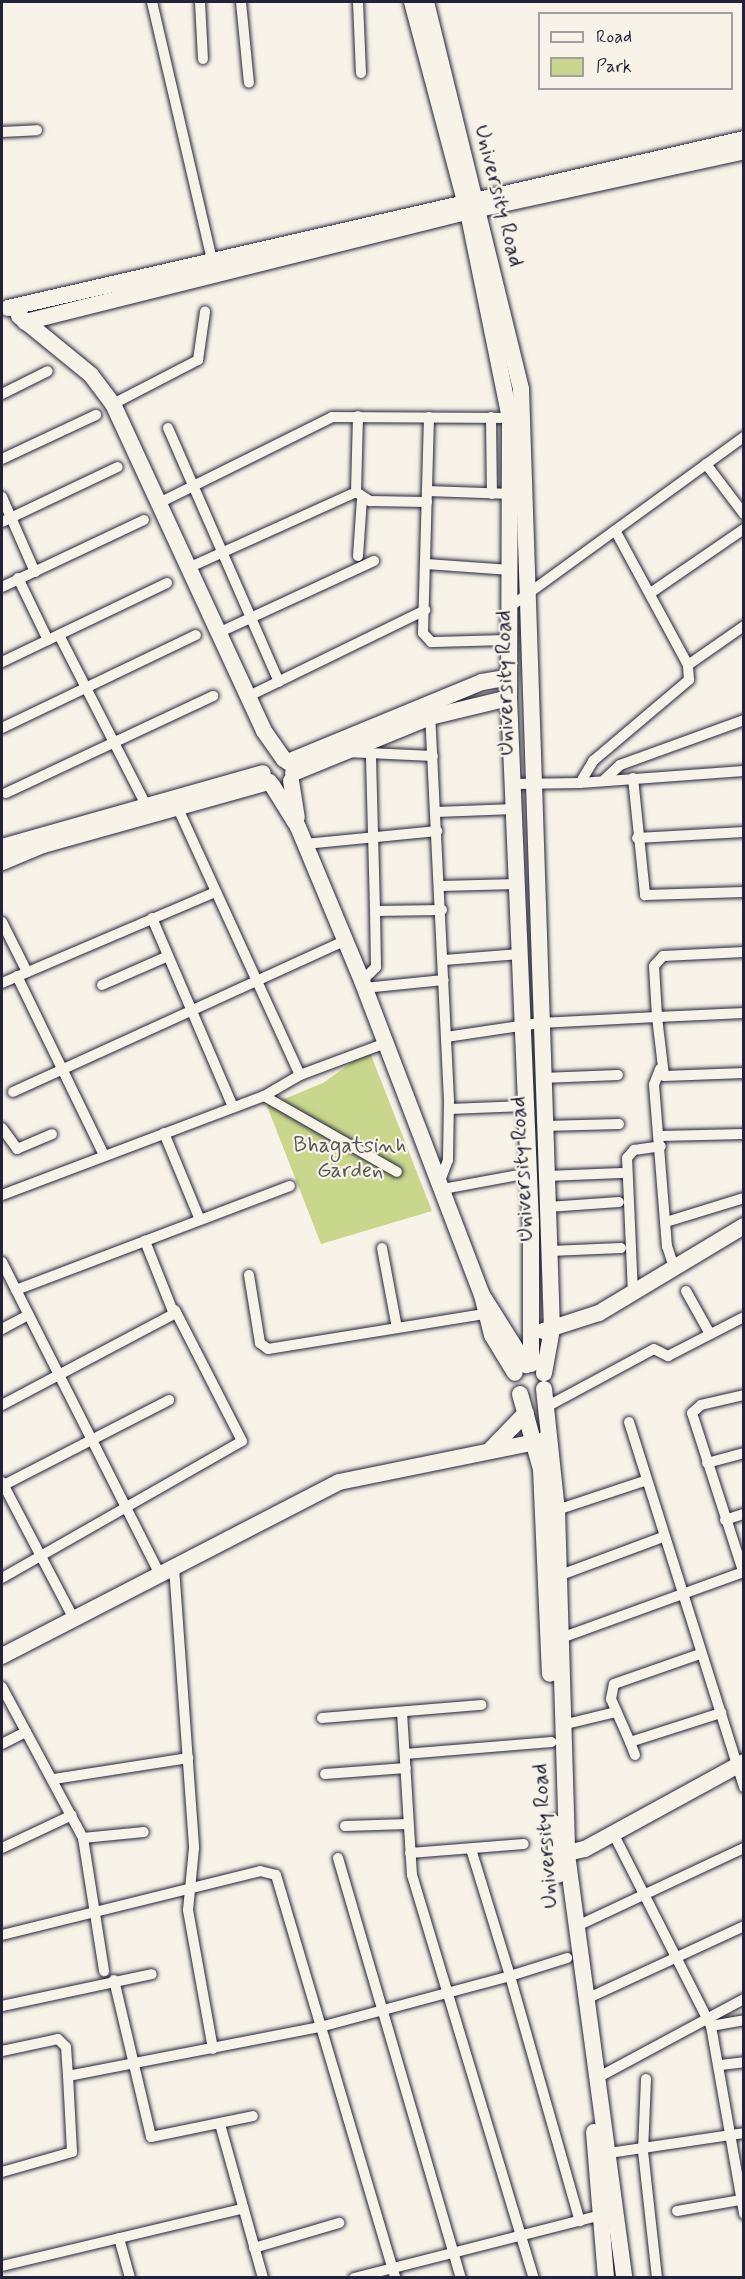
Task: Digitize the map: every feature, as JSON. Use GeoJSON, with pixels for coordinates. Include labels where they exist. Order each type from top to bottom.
{"type":"FeatureCollection","features":[{"type":"Feature","properties":{"kind":"street"},"geometry":{"type":"LineString","coordinates":[[152,2],[212,260]]}},
{"type":"Feature","properties":{"kind":"street"},"geometry":{"type":"LineString","coordinates":[[200,2],[203,60]]}},
{"type":"Feature","properties":{"kind":"street"},"geometry":{"type":"LineString","coordinates":[[241,2],[249,83]]}},
{"type":"Feature","properties":{"kind":"street"},"geometry":{"type":"LineString","coordinates":[[358,2],[361,74]]}},
{"type":"Feature","properties":{"kind":"street"},"geometry":{"type":"LineString","coordinates":[[412,2],[471,205]]}},
{"type":"Feature","properties":{"kind":"street","name":"University Road"},"geometry":{"type":"LineString","coordinates":[[426,2],[471,205],[507,389],[510,418],[512,494],[509,698],[522,784],[540,1023],[552,1329],[520,1394],[526,1413],[544,1441],[557,1510],[561,1638],[561,1849],[609,2153],[611,2213],[606,2277]]}},
{"type":"Feature","properties":{"kind":"street"},"geometry":{"type":"LineString","coordinates":[[2,132],[37,130]]}},
{"type":"Feature","properties":{"kind":"street"},"geometry":{"type":"LineString","coordinates":[[25,322],[471,205],[744,139]]}},
{"type":"Feature","properties":{"kind":"street"},"geometry":{"type":"LineString","coordinates":[[5,305],[471,205],[744,151]]}},
{"type":"Feature","properties":{"kind":"street","name":"University Road"},"geometry":{"type":"LineString","coordinates":[[471,205],[521,390],[528,595],[522,784],[514,809],[529,1173],[532,1373],[548,1406],[544,1441],[552,1742],[567,1958],[624,2277]]}},
{"type":"Feature","properties":{"kind":"street"},"geometry":{"type":"LineString","coordinates":[[5,305],[91,375],[113,404],[218,633],[250,695],[298,826],[386,1043],[482,1295],[532,1373],[535,1396],[520,1394]]}},
{"type":"Feature","properties":{"kind":"street"},"geometry":{"type":"LineString","coordinates":[[113,404],[198,360],[205,312]]}},
{"type":"Feature","properties":{"kind":"street"},"geometry":{"type":"LineString","coordinates":[[2,394],[48,371]]}},
{"type":"Feature","properties":{"kind":"street"},"geometry":{"type":"LineString","coordinates":[[2,459],[96,415]]}},
{"type":"Feature","properties":{"kind":"street"},"geometry":{"type":"LineString","coordinates":[[358,416],[358,556]]}},
{"type":"Feature","properties":{"kind":"street"},"geometry":{"type":"LineString","coordinates":[[159,503],[332,417],[510,418]]}},
{"type":"Feature","properties":{"kind":"street"},"geometry":{"type":"LineString","coordinates":[[429,417],[423,633],[431,642],[510,640]]}},
{"type":"Feature","properties":{"kind":"street"},"geometry":{"type":"LineString","coordinates":[[491,417],[492,494]]}},
{"type":"Feature","properties":{"kind":"street"},"geometry":{"type":"LineString","coordinates":[[168,428],[279,682]]}},
{"type":"Feature","properties":{"kind":"street"},"geometry":{"type":"LineString","coordinates":[[511,606],[744,436]]}},
{"type":"Feature","properties":{"kind":"street"},"geometry":{"type":"LineString","coordinates":[[706,464],[744,514]]}},
{"type":"Feature","properties":{"kind":"street"},"geometry":{"type":"LineString","coordinates":[[6,520],[118,467]]}},
{"type":"Feature","properties":{"kind":"street"},"geometry":{"type":"LineString","coordinates":[[188,568],[359,496],[512,494]]}},
{"type":"Feature","properties":{"kind":"street"},"geometry":{"type":"LineString","coordinates":[[2,497],[6,520],[35,572]]}},
{"type":"Feature","properties":{"kind":"street"},"geometry":{"type":"LineString","coordinates":[[2,587],[144,520]]}},
{"type":"Feature","properties":{"kind":"street"},"geometry":{"type":"LineString","coordinates":[[652,592],[744,529]]}},
{"type":"Feature","properties":{"kind":"street"},"geometry":{"type":"LineString","coordinates":[[580,783],[593,761],[686,684],[688,665],[652,592],[615,530]]}},
{"type":"Feature","properties":{"kind":"street"},"geometry":{"type":"LineString","coordinates":[[218,633],[374,561]]}},
{"type":"Feature","properties":{"kind":"street"},"geometry":{"type":"LineString","coordinates":[[426,564],[511,570]]}},
{"type":"Feature","properties":{"kind":"street"},"geometry":{"type":"LineString","coordinates":[[18,578],[48,640]]}},
{"type":"Feature","properties":{"kind":"street"},"geometry":{"type":"LineString","coordinates":[[2,662],[167,583]]}},
{"type":"Feature","properties":{"kind":"street"},"geometry":{"type":"LineString","coordinates":[[250,695],[425,610]]}},
{"type":"Feature","properties":{"kind":"street"},"geometry":{"type":"LineString","coordinates":[[688,665],[744,626]]}},
{"type":"Feature","properties":{"kind":"street"},"geometry":{"type":"LineString","coordinates":[[59,635],[149,810]]}},
{"type":"Feature","properties":{"kind":"street"},"geometry":{"type":"LineString","coordinates":[[2,729],[196,635]]}},
{"type":"Feature","properties":{"kind":"street"},"geometry":{"type":"LineString","coordinates":[[2,862],[149,810],[178,808],[279,773],[509,677]]}},
{"type":"Feature","properties":{"kind":"street"},"geometry":{"type":"LineString","coordinates":[[6,793],[213,696]]}},
{"type":"Feature","properties":{"kind":"street"},"geometry":{"type":"LineString","coordinates":[[2,847],[149,810],[346,752],[430,710],[509,698]]}},
{"type":"Feature","properties":{"kind":"street"},"geometry":{"type":"LineString","coordinates":[[430,710],[442,910],[450,1109],[448,1160],[441,1185]]}},
{"type":"Feature","properties":{"kind":"street"},"geometry":{"type":"LineString","coordinates":[[604,780],[620,765],[744,720]]}},
{"type":"Feature","properties":{"kind":"street"},"geometry":{"type":"LineString","coordinates":[[346,752],[371,756],[433,756]]}},
{"type":"Feature","properties":{"kind":"street"},"geometry":{"type":"LineString","coordinates":[[363,985],[376,967],[375,834],[371,756]]}},
{"type":"Feature","properties":{"kind":"street"},"geometry":{"type":"LineString","coordinates":[[522,784],[580,783],[744,771]]}},
{"type":"Feature","properties":{"kind":"street"},"geometry":{"type":"LineString","coordinates":[[633,778],[637,838],[645,895],[744,892]]}},
{"type":"Feature","properties":{"kind":"street"},"geometry":{"type":"LineString","coordinates":[[178,808],[256,985],[300,1075]]}},
{"type":"Feature","properties":{"kind":"street"},"geometry":{"type":"LineString","coordinates":[[436,812],[514,809]]}},
{"type":"Feature","properties":{"kind":"street"},"geometry":{"type":"LineString","coordinates":[[305,844],[375,834],[437,831]]}},
{"type":"Feature","properties":{"kind":"street"},"geometry":{"type":"LineString","coordinates":[[637,838],[744,832]]}},
{"type":"Feature","properties":{"kind":"street"},"geometry":{"type":"LineString","coordinates":[[440,886],[517,884]]}},
{"type":"Feature","properties":{"kind":"street"},"geometry":{"type":"LineString","coordinates":[[2,983],[215,892]]}},
{"type":"Feature","properties":{"kind":"street"},"geometry":{"type":"LineString","coordinates":[[375,911],[442,910]]}},
{"type":"Feature","properties":{"kind":"street"},"geometry":{"type":"LineString","coordinates":[[152,918],[233,1107]]}},
{"type":"Feature","properties":{"kind":"street"},"geometry":{"type":"LineString","coordinates":[[2,922],[63,1071],[104,1155]]}},
{"type":"Feature","properties":{"kind":"street"},"geometry":{"type":"LineString","coordinates":[[13,1092],[256,985],[345,941]]}},
{"type":"Feature","properties":{"kind":"street"},"geometry":{"type":"LineString","coordinates":[[674,1268],[666,1222],[654,1085],[660,1069],[657,959],[744,952]]}},
{"type":"Feature","properties":{"kind":"street"},"geometry":{"type":"LineString","coordinates":[[444,960],[520,954]]}},
{"type":"Feature","properties":{"kind":"street"},"geometry":{"type":"LineString","coordinates":[[102,985],[168,956]]}},
{"type":"Feature","properties":{"kind":"street"},"geometry":{"type":"LineString","coordinates":[[363,985],[444,980]]}},
{"type":"Feature","properties":{"kind":"street"},"geometry":{"type":"LineString","coordinates":[[446,1036],[522,1030],[540,1023],[744,1013]]}},
{"type":"Feature","properties":{"kind":"street"},"geometry":{"type":"LineString","coordinates":[[2,1195],[264,1096],[300,1075],[386,1043]]}},
{"type":"Feature","properties":{"kind":"street"},"geometry":{"type":"LineString","coordinates":[[660,1069],[669,1077],[744,1073]]}},
{"type":"Feature","properties":{"kind":"street"},"geometry":{"type":"LineString","coordinates":[[542,1078],[618,1075]]}},
{"type":"Feature","properties":{"kind":"street"},"geometry":{"type":"LineString","coordinates":[[264,1096],[397,1172]]}},
{"type":"Feature","properties":{"kind":"street"},"geometry":{"type":"LineString","coordinates":[[450,1109],[525,1106]]}},
{"type":"Feature","properties":{"kind":"street"},"geometry":{"type":"LineString","coordinates":[[544,1126],[619,1124]]}},
{"type":"Feature","properties":{"kind":"street"},"geometry":{"type":"LineString","coordinates":[[2,1128],[16,1149],[52,1134]]}},
{"type":"Feature","properties":{"kind":"street"},"geometry":{"type":"LineString","coordinates":[[164,1133],[200,1220]]}},
{"type":"Feature","properties":{"kind":"street"},"geometry":{"type":"LineString","coordinates":[[633,1294],[627,1158],[634,1150],[660,1141],[744,1134]]}},
{"type":"Feature","properties":{"kind":"street"},"geometry":{"type":"LineString","coordinates":[[441,1185],[529,1173]]}},
{"type":"Feature","properties":{"kind":"street"},"geometry":{"type":"LineString","coordinates":[[547,1176],[621,1173]]}},
{"type":"Feature","properties":{"kind":"street"},"geometry":{"type":"LineString","coordinates":[[16,1290],[290,1186]]}},
{"type":"Feature","properties":{"kind":"street"},"geometry":{"type":"LineString","coordinates":[[666,1222],[744,1198]]}},
{"type":"Feature","properties":{"kind":"street"},"geometry":{"type":"LineString","coordinates":[[548,1207],[619,1202]]}},
{"type":"Feature","properties":{"kind":"street"},"geometry":{"type":"LineString","coordinates":[[533,1333],[552,1329],[633,1294],[744,1226]]}},
{"type":"Feature","properties":{"kind":"street"},"geometry":{"type":"LineString","coordinates":[[2,1578],[242,1441],[175,1310],[145,1241]]}},
{"type":"Feature","properties":{"kind":"street"},"geometry":{"type":"LineString","coordinates":[[382,1248],[397,1328]]}},
{"type":"Feature","properties":{"kind":"street"},"geometry":{"type":"LineString","coordinates":[[549,1251],[621,1248]]}},
{"type":"Feature","properties":{"kind":"street"},"geometry":{"type":"LineString","coordinates":[[3,1268],[126,1508],[166,1570],[188,1758],[194,1848],[190,1892],[191,1932],[213,2049]]}},
{"type":"Feature","properties":{"kind":"street"},"geometry":{"type":"LineString","coordinates":[[249,1275],[260,1343],[268,1349],[484,1314]]}},
{"type":"Feature","properties":{"kind":"street"},"geometry":{"type":"LineString","coordinates":[[686,1291],[710,1334]]}},
{"type":"Feature","properties":{"kind":"street"},"geometry":{"type":"LineString","coordinates":[[482,1295],[484,1314],[532,1373]]}},
{"type":"Feature","properties":{"kind":"street"},"geometry":{"type":"LineString","coordinates":[[2,1405],[167,1320],[175,1310]]}},
{"type":"Feature","properties":{"kind":"street"},"geometry":{"type":"LineString","coordinates":[[2,1329],[28,1314]]}},
{"type":"Feature","properties":{"kind":"street"},"geometry":{"type":"LineString","coordinates":[[502,1326],[519,1324],[532,1314]]}},
{"type":"Feature","properties":{"kind":"street"},"geometry":{"type":"LineString","coordinates":[[548,1406],[654,1349],[668,1356],[744,1317]]}},
{"type":"Feature","properties":{"kind":"street"},"geometry":{"type":"LineString","coordinates":[[561,1638],[743,1573],[692,1418],[695,1408],[744,1395]]}},
{"type":"Feature","properties":{"kind":"street"},"geometry":{"type":"LineString","coordinates":[[74,1619],[36,1557],[2,1485],[169,1400]]}},
{"type":"Feature","properties":{"kind":"street"},"geometry":{"type":"LineString","coordinates":[[488,1451],[526,1413]]}},
{"type":"Feature","properties":{"kind":"street"},"geometry":{"type":"LineString","coordinates":[[629,1422],[644,1481],[680,1596],[741,1763],[744,1787]]}},
{"type":"Feature","properties":{"kind":"street"},"geometry":{"type":"LineString","coordinates":[[2,1656],[339,1482],[544,1441]]}},
{"type":"Feature","properties":{"kind":"street"},"geometry":{"type":"LineString","coordinates":[[707,1463],[744,1452]]}},
{"type":"Feature","properties":{"kind":"street"},"geometry":{"type":"LineString","coordinates":[[557,1510],[644,1481]]}},
{"type":"Feature","properties":{"kind":"street"},"geometry":{"type":"LineString","coordinates":[[725,1520],[744,1514]]}},
{"type":"Feature","properties":{"kind":"street"},"geometry":{"type":"LineString","coordinates":[[558,1576],[663,1537]]}},
{"type":"Feature","properties":{"kind":"street"},"geometry":{"type":"LineString","coordinates":[[636,1755],[616,1712],[614,1684],[700,1654]]}},
{"type":"Feature","properties":{"kind":"street"},"geometry":{"type":"LineString","coordinates":[[2,1688],[54,1779],[84,1838],[99,1913],[104,1971]]}},
{"type":"Feature","properties":{"kind":"street"},"geometry":{"type":"LineString","coordinates":[[322,1719],[481,1705]]}},
{"type":"Feature","properties":{"kind":"street"},"geometry":{"type":"LineString","coordinates":[[402,1712],[410,1853],[447,1995],[534,2277]]}},
{"type":"Feature","properties":{"kind":"street"},"geometry":{"type":"LineString","coordinates":[[562,1725],[616,1712]]}},
{"type":"Feature","properties":{"kind":"street"},"geometry":{"type":"LineString","coordinates":[[630,1742],[721,1713]]}},
{"type":"Feature","properties":{"kind":"street"},"geometry":{"type":"LineString","coordinates":[[2,1744],[26,1732]]}},
{"type":"Feature","properties":{"kind":"street"},"geometry":{"type":"LineString","coordinates":[[405,1754],[552,1742]]}},
{"type":"Feature","properties":{"kind":"street"},"geometry":{"type":"LineString","coordinates":[[54,1779],[188,1758]]}},
{"type":"Feature","properties":{"kind":"street"},"geometry":{"type":"LineString","coordinates":[[561,1849],[618,1830],[741,1763]]}},
{"type":"Feature","properties":{"kind":"street"},"geometry":{"type":"LineString","coordinates":[[325,1774],[405,1768]]}},
{"type":"Feature","properties":{"kind":"street"},"geometry":{"type":"LineString","coordinates":[[2,1848],[72,1815]]}},
{"type":"Feature","properties":{"kind":"street"},"geometry":{"type":"LineString","coordinates":[[345,1826],[408,1824]]}},
{"type":"Feature","properties":{"kind":"street"},"geometry":{"type":"LineString","coordinates":[[618,1830],[644,1894],[710,2023],[721,2065],[744,2214]]}},
{"type":"Feature","properties":{"kind":"street"},"geometry":{"type":"LineString","coordinates":[[84,1838],[144,1832]]}},
{"type":"Feature","properties":{"kind":"street"},"geometry":{"type":"LineString","coordinates":[[410,1853],[524,1844]]}},
{"type":"Feature","properties":{"kind":"street"},"geometry":{"type":"LineString","coordinates":[[575,1927],[744,1848]]}},
{"type":"Feature","properties":{"kind":"street"},"geometry":{"type":"LineString","coordinates":[[471,1849],[580,2221]]}},
{"type":"Feature","properties":{"kind":"street"},"geometry":{"type":"LineString","coordinates":[[338,1858],[461,2277]]}},
{"type":"Feature","properties":{"kind":"street"},"geometry":{"type":"LineString","coordinates":[[2,1935],[190,1892],[260,1871],[276,1875],[394,2272]]}},
{"type":"Feature","properties":{"kind":"street"},"geometry":{"type":"LineString","coordinates":[[584,2000],[744,1926]]}},
{"type":"Feature","properties":{"kind":"street"},"geometry":{"type":"LineString","coordinates":[[68,2076],[320,2027],[447,1995],[567,1958]]}},
{"type":"Feature","properties":{"kind":"street"},"geometry":{"type":"LineString","coordinates":[[2,2006],[114,1980],[152,1974]]}},
{"type":"Feature","properties":{"kind":"street"},"geometry":{"type":"LineString","coordinates":[[114,1980],[131,2065],[151,2137],[254,2116]]}},
{"type":"Feature","properties":{"kind":"street"},"geometry":{"type":"LineString","coordinates":[[597,2078],[710,2023],[744,1999]]}},
{"type":"Feature","properties":{"kind":"street"},"geometry":{"type":"LineString","coordinates":[[710,2023],[744,2020]]}},
{"type":"Feature","properties":{"kind":"street"},"geometry":{"type":"LineString","coordinates":[[2,2050],[58,2039],[66,2047],[72,2152],[2,2172]]}},
{"type":"Feature","properties":{"kind":"street"},"geometry":{"type":"LineString","coordinates":[[721,2065],[744,2062]]}},
{"type":"Feature","properties":{"kind":"street"},"geometry":{"type":"LineString","coordinates":[[646,2079],[642,2151],[657,2277]]}},
{"type":"Feature","properties":{"kind":"street"},"geometry":{"type":"LineString","coordinates":[[220,2124],[242,2209],[263,2277]]}},
{"type":"Feature","properties":{"kind":"street"},"geometry":{"type":"LineString","coordinates":[[609,2153],[642,2151],[744,2133]]}},
{"type":"Feature","properties":{"kind":"street"},"geometry":{"type":"LineString","coordinates":[[677,2211],[741,2200]]}},
{"type":"Feature","properties":{"kind":"street"},"geometry":{"type":"LineString","coordinates":[[2,2266],[242,2209]]}},
{"type":"Feature","properties":{"kind":"street"},"geometry":{"type":"LineString","coordinates":[[354,2277],[394,2272],[453,2252],[611,2213]]}},
{"type":"Feature","properties":{"kind":"street"},"geometry":{"type":"LineString","coordinates":[[254,2248],[339,2223]]}},
{"type":"Feature","properties":{"kind":"street"},"geometry":{"type":"LineString","coordinates":[[119,2238],[130,2277]]}},
{"type":"Feature","properties":{"kind":"green space","name":"Bhagatsinh Garden"},"geometry":{"type":"Polygon","coordinates":[[[369,1050],[432,1211],[321,1244],[267,1106],[323,1083],[369,1050]]]}}]}
